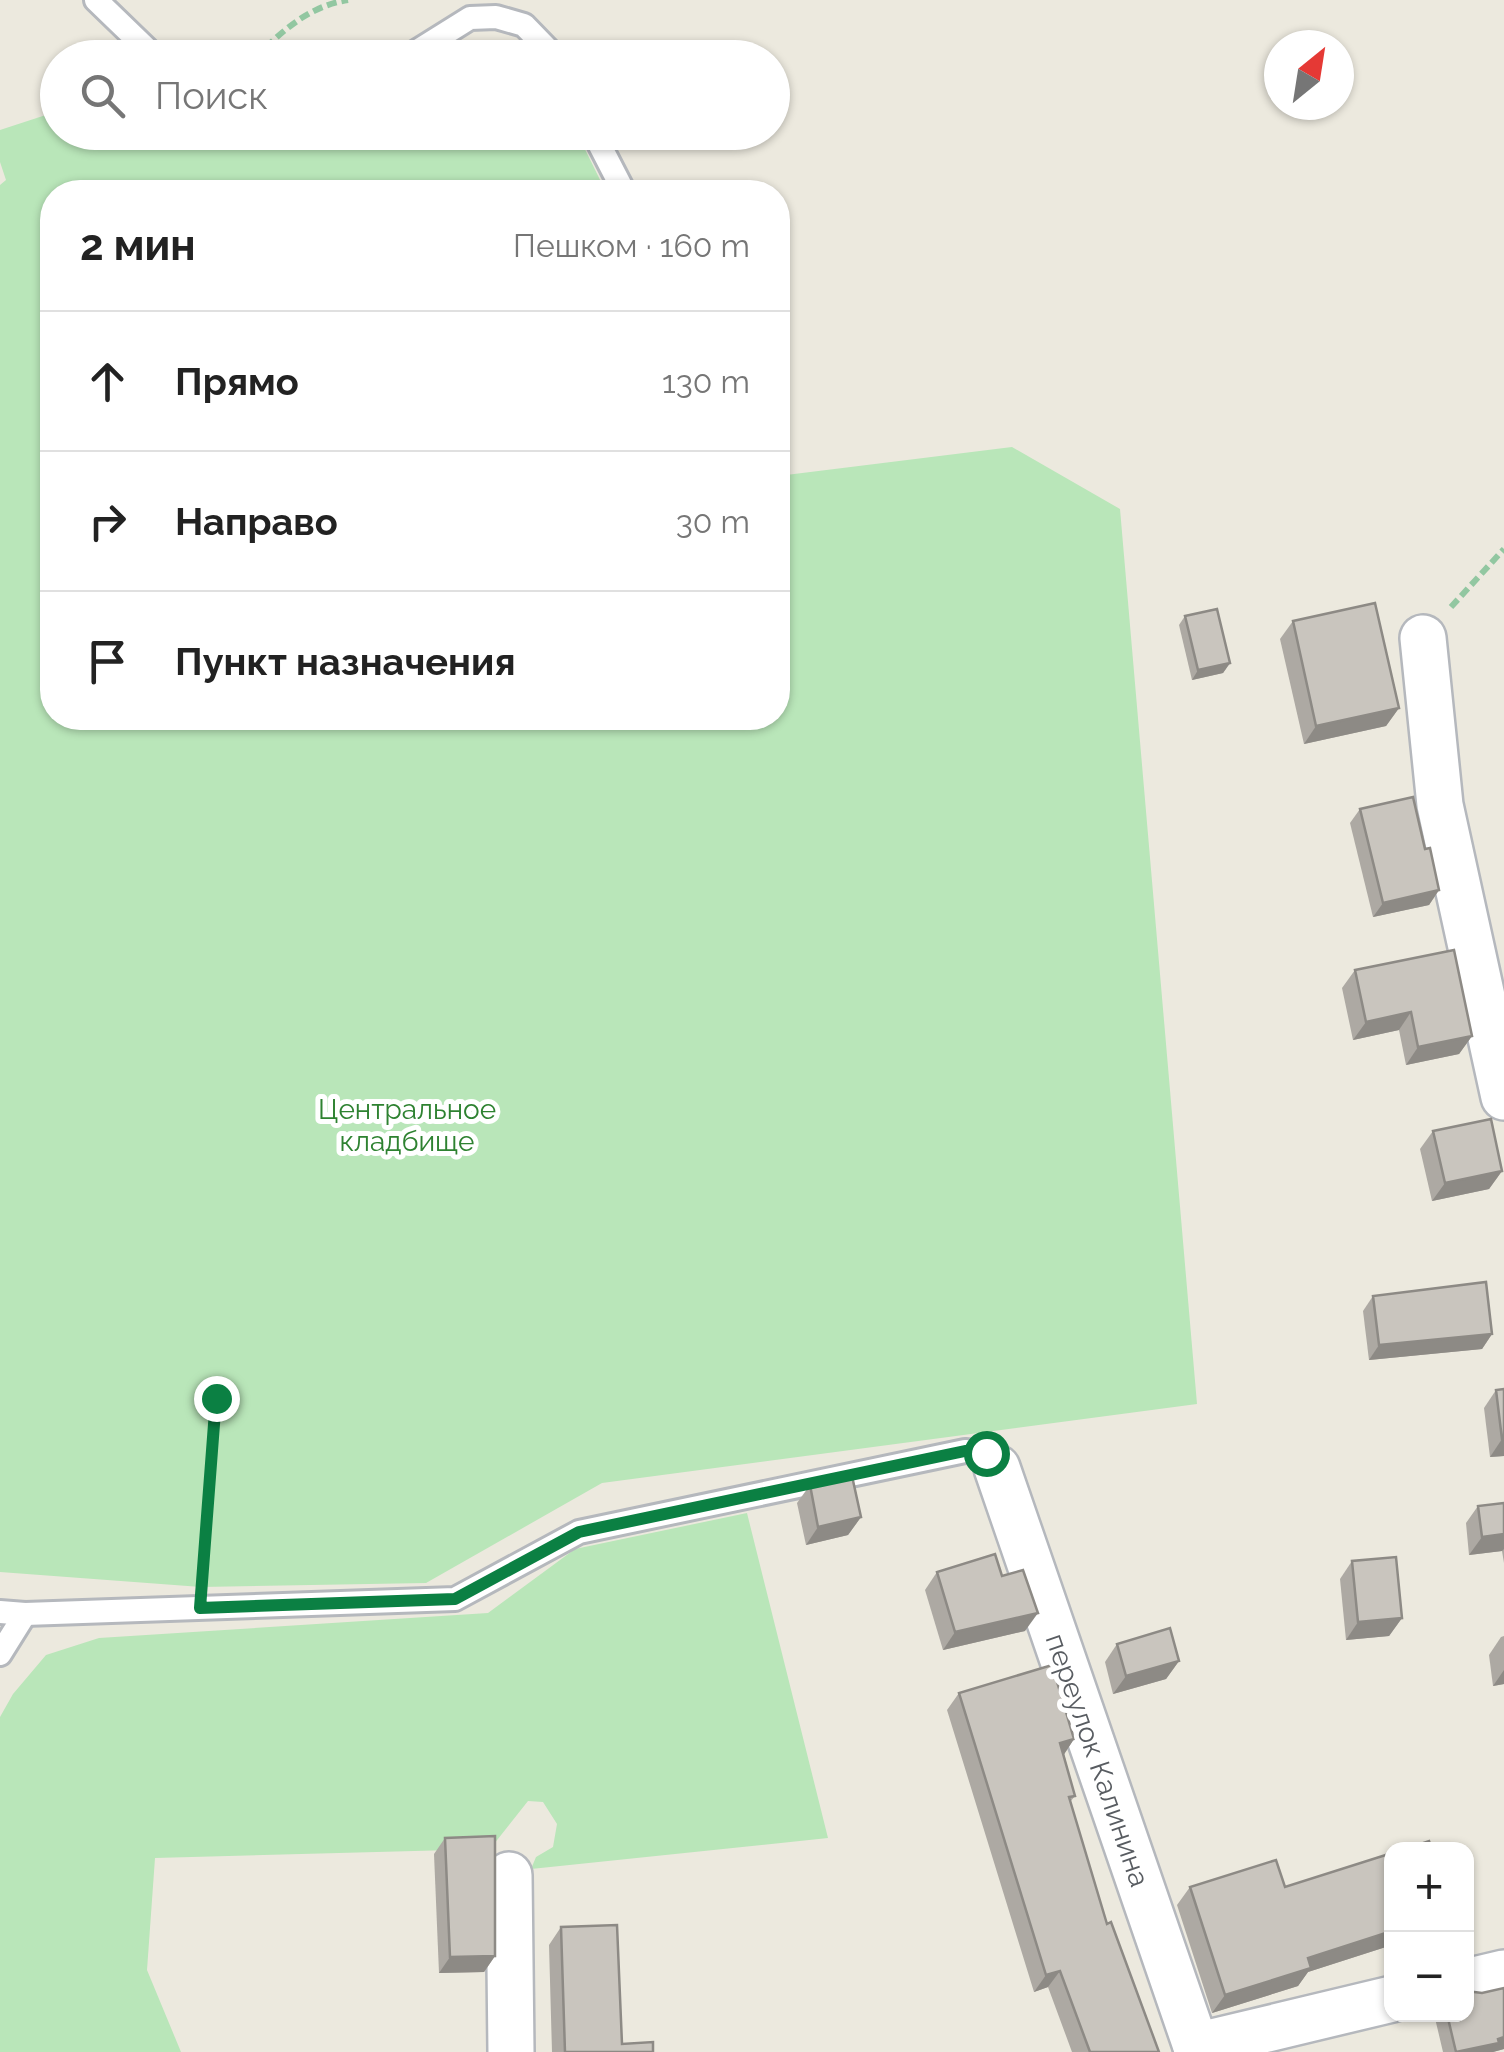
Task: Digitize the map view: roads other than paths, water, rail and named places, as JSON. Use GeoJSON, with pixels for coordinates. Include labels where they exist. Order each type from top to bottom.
{"type":"FeatureCollection","features":[{"type":"Feature","properties":{"kind":"street"},"geometry":{"type":"LineString","coordinates":[[1423,638],[1440,805],[1504,1097]]}},
{"type":"Feature","properties":{"kind":"street","name":"переулок Калинина"},"geometry":{"type":"LineString","coordinates":[[997,1468],[1197,2049]]}},
{"type":"Feature","properties":{"kind":"street"},"geometry":{"type":"LineString","coordinates":[[509,1876],[511,2052]]}},
{"type":"Feature","properties":{"kind":"street"},"geometry":{"type":"LineString","coordinates":[[1474,1980],[1504,1973]]}},
{"type":"Feature","properties":{"kind":"street"},"geometry":{"type":"LineString","coordinates":[[1197,2049],[1384,2002]]}},
{"type":"Feature","properties":{"kind":"lane"},"geometry":{"type":"LineString","coordinates":[[96,0],[137,40]]}},
{"type":"Feature","properties":{"kind":"lane"},"geometry":{"type":"LineString","coordinates":[[435,40],[470,18],[496,17],[524,25],[539,40]]}},
{"type":"Feature","properties":{"kind":"lane"},"geometry":{"type":"LineString","coordinates":[[603,150],[618,180]]}},
{"type":"Feature","properties":{"kind":"lane"},"geometry":{"type":"LineString","coordinates":[[0,1612],[455,1599],[579,1532],[965,1451],[986,1453],[997,1468]]}},
{"type":"Feature","properties":{"kind":"lane"},"geometry":{"type":"LineString","coordinates":[[0,1654],[24,1614]]}},
{"type":"Feature","properties":{"kind":"park label","name":"Центральное кладбище"},"geometry":{"type":"Point","coordinates":[407,1125]}}]}
